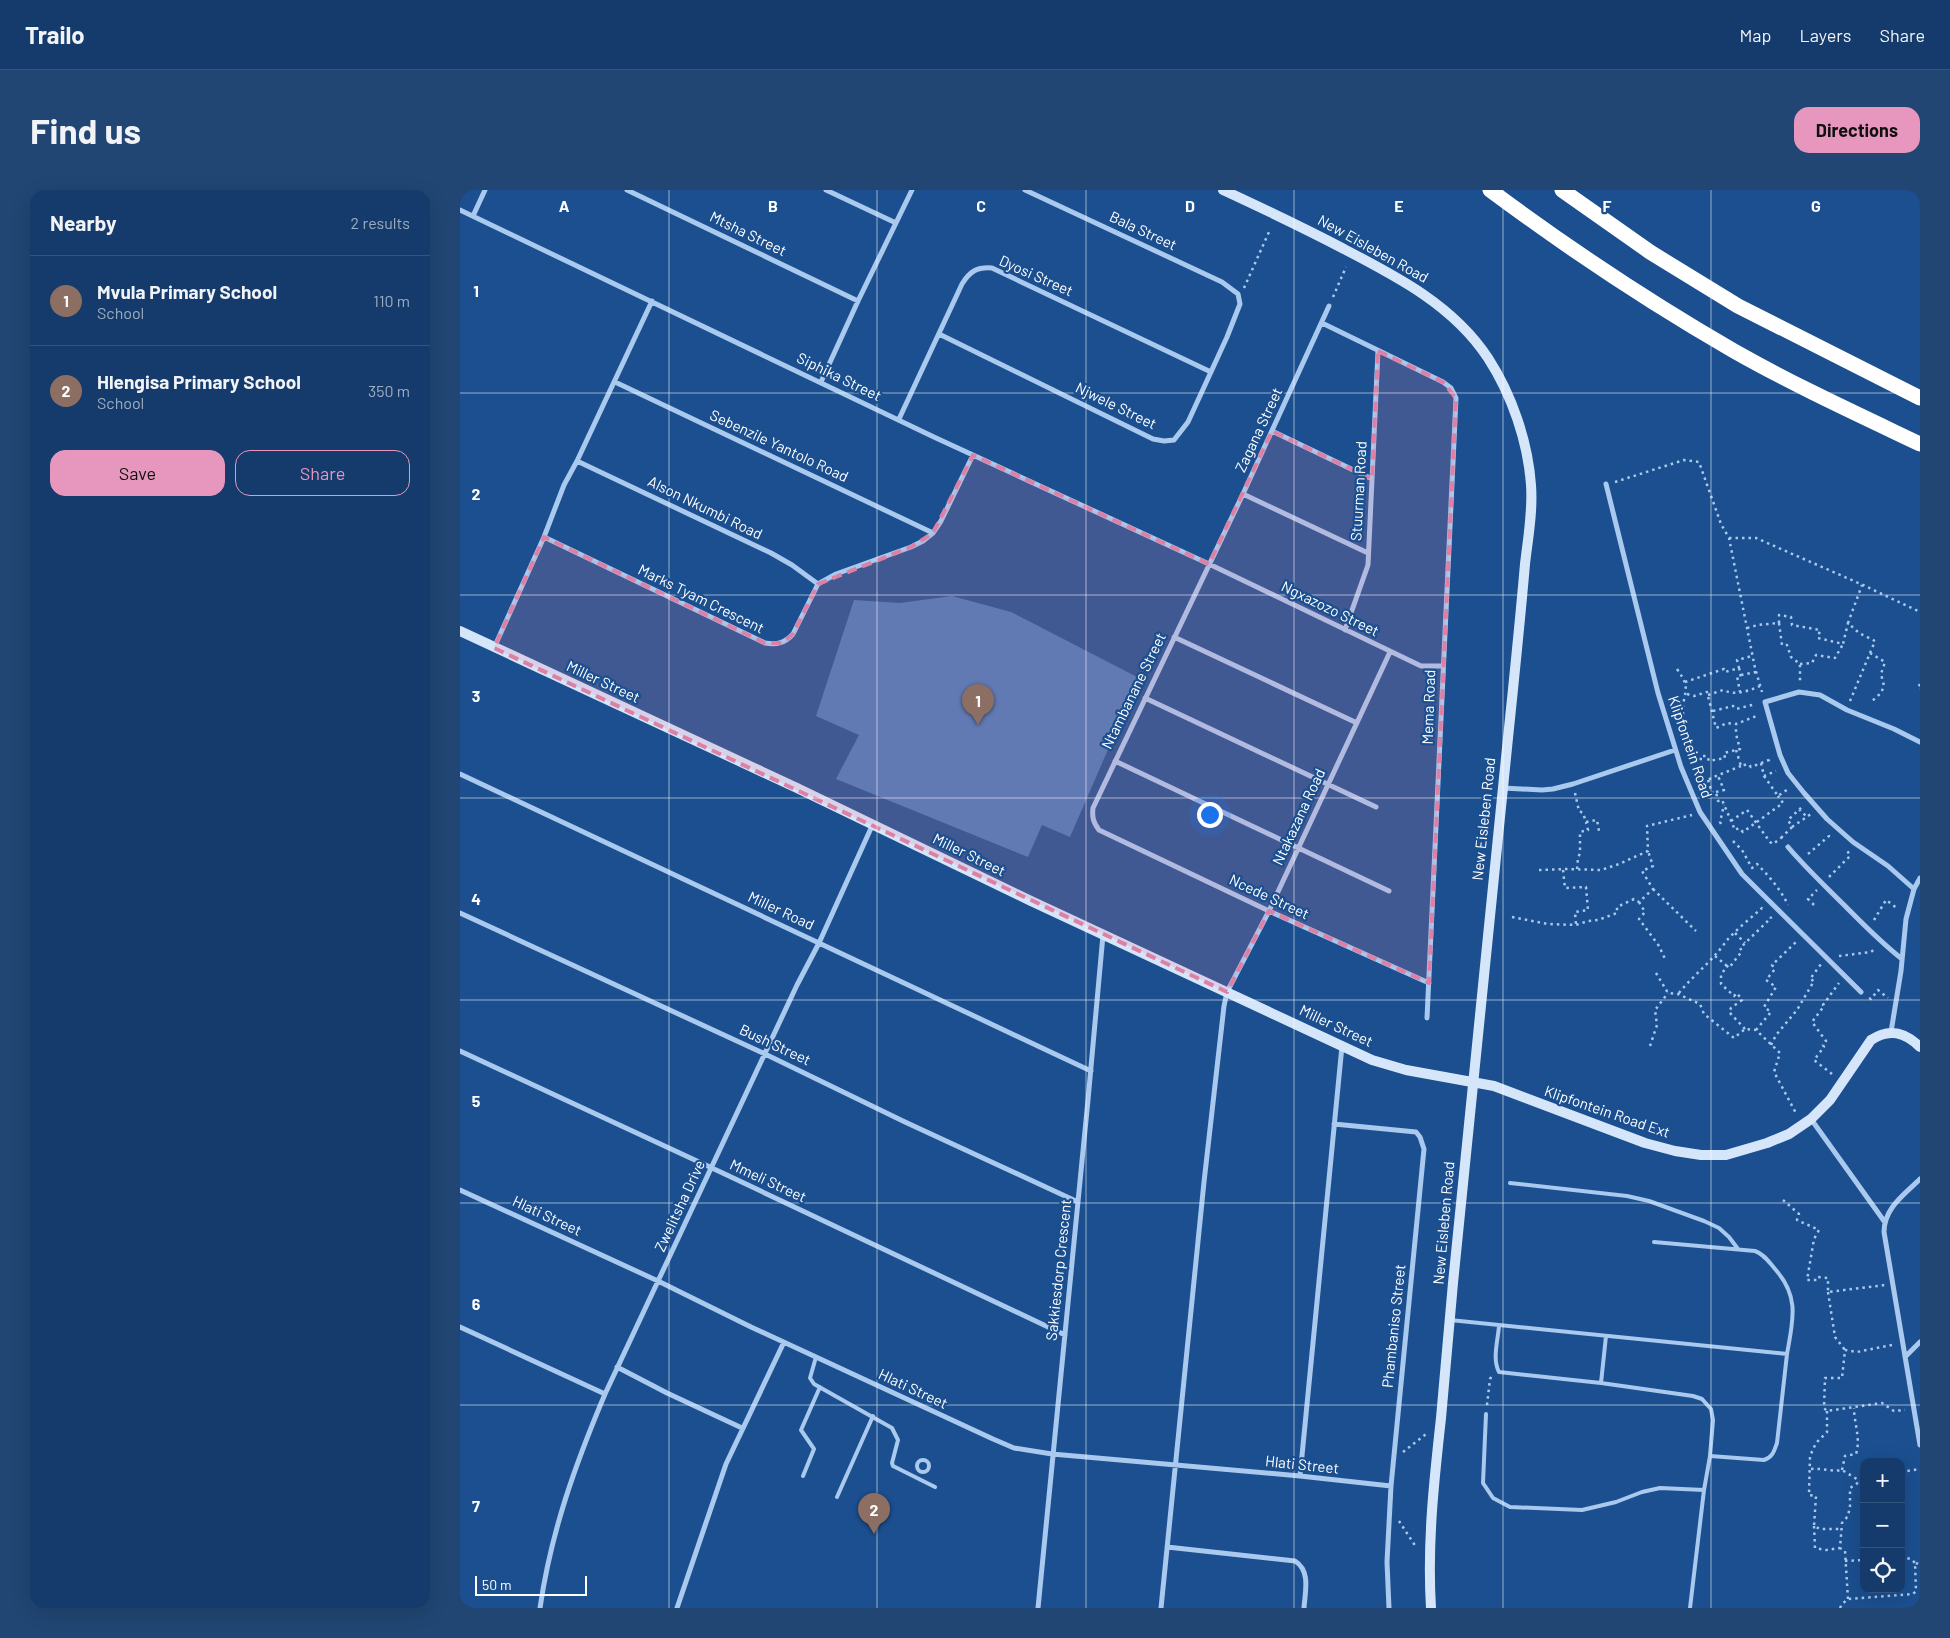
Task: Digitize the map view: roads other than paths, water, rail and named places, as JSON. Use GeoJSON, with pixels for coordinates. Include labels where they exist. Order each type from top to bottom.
{"type":"FeatureCollection","features":[{"type":"Feature","properties":{"kind":"highway"},"geometry":{"type":"LineString","coordinates":[[1490,190],[1592,262],[1659,306],[1734,351],[1796,384],[1920,444]]}},
{"type":"Feature","properties":{"kind":"highway"},"geometry":{"type":"LineString","coordinates":[[1562,190],[1650,252],[1738,306],[1920,398]]}},
{"type":"Feature","properties":{"kind":"highway"},"geometry":{"type":"LineString","coordinates":[[1580,190],[1590,211]]}},
{"type":"Feature","properties":{"kind":"street"},"geometry":{"type":"LineString","coordinates":[[473,216],[485,190]]}},
{"type":"Feature","properties":{"kind":"street","name":"Mtsha Street"},"geometry":{"type":"LineString","coordinates":[[627,190],[858,301]]}},
{"type":"Feature","properties":{"kind":"street"},"geometry":{"type":"LineString","coordinates":[[826,190],[896,223]]}},
{"type":"Feature","properties":{"kind":"street"},"geometry":{"type":"LineString","coordinates":[[821,382],[912,190]]}},
{"type":"Feature","properties":{"kind":"street","name":"Bala Street"},"geometry":{"type":"LineString","coordinates":[[1025,190],[1222,282],[1238,294],[1240,304]]}},
{"type":"Feature","properties":{"kind":"street","name":"New Eisleben Road"},"geometry":{"type":"LineString","coordinates":[[1223,190],[1396,276],[1426,295],[1450,315],[1482,350],[1507,395],[1513,408],[1525,448],[1531,487],[1431,1515],[1429,1560],[1431,1608]]}},
{"type":"Feature","properties":{"kind":"street","name":"Siphika Street"},"geometry":{"type":"LineString","coordinates":[[460,210],[973,455],[1209,564]]}},
{"type":"Feature","properties":{"kind":"street","name":"Dyosi Street"},"geometry":{"type":"LineString","coordinates":[[899,419],[966,277],[976,268],[992,268],[1211,372]]}},
{"type":"Feature","properties":{"kind":"street"},"geometry":{"type":"LineString","coordinates":[[494,648],[544,537],[564,485],[578,461],[652,301]]}},
{"type":"Feature","properties":{"kind":"street","name":"Njwele Street"},"geometry":{"type":"LineString","coordinates":[[938,334],[1153,439],[1164,441],[1174,440],[1180,435],[1188,422],[1240,304]]}},
{"type":"Feature","properties":{"kind":"street","name":"Zagana Street"},"geometry":{"type":"LineString","coordinates":[[1209,564],[1329,306]]}},
{"type":"Feature","properties":{"kind":"street"},"geometry":{"type":"LineString","coordinates":[[1322,323],[1378,351]]}},
{"type":"Feature","properties":{"kind":"street","name":"Mema Road"},"geometry":{"type":"LineString","coordinates":[[1378,351],[1443,382],[1451,388],[1456,398],[1443,666],[1436,872],[1427,1018]]}},
{"type":"Feature","properties":{"kind":"street","name":"Stuurman Road"},"geometry":{"type":"LineString","coordinates":[[1345,630],[1368,565],[1378,351]]}},
{"type":"Feature","properties":{"kind":"street","name":"Sebenzile Yantolo Road"},"geometry":{"type":"LineString","coordinates":[[615,382],[932,533]]}},
{"type":"Feature","properties":{"kind":"street"},"geometry":{"type":"LineString","coordinates":[[1272,431],[1372,479]]}},
{"type":"Feature","properties":{"kind":"street"},"geometry":{"type":"LineString","coordinates":[[818,584],[836,574],[923,541],[941,521],[973,455]]}},
{"type":"Feature","properties":{"kind":"street","name":"Alson Nkumbi Road"},"geometry":{"type":"LineString","coordinates":[[578,461],[771,554],[792,565],[818,584]]}},
{"type":"Feature","properties":{"kind":"street","name":"Klipfontein Road"},"geometry":{"type":"LineString","coordinates":[[1606,484],[1658,693],[1678,760],[1700,812],[1742,874],[1861,992]]}},
{"type":"Feature","properties":{"kind":"street"},"geometry":{"type":"LineString","coordinates":[[1243,494],[1368,553]]}},
{"type":"Feature","properties":{"kind":"street","name":"Marks Tyam Crescent"},"geometry":{"type":"LineString","coordinates":[[544,537],[765,643],[775,645],[782,643],[794,634],[818,584]]}},
{"type":"Feature","properties":{"kind":"street","name":"Ngxazozo Street"},"geometry":{"type":"LineString","coordinates":[[1209,564],[1421,666],[1443,666]]}},
{"type":"Feature","properties":{"kind":"street","name":"Ntambanane Street"},"geometry":{"type":"LineString","coordinates":[[1099,830],[1094,823],[1093,808],[1209,564]]}},
{"type":"Feature","properties":{"kind":"street","name":"Miller Street"},"geometry":{"type":"LineString","coordinates":[[460,631],[1342,1046],[1389,1066],[1473,1081]]}},
{"type":"Feature","properties":{"kind":"street"},"geometry":{"type":"LineString","coordinates":[[1174,637],[1357,723]]}},
{"type":"Feature","properties":{"kind":"street","name":"Ntakazana Road"},"geometry":{"type":"LineString","coordinates":[[1227,992],[1269,911],[1390,652]]}},
{"type":"Feature","properties":{"kind":"street"},"geometry":{"type":"LineString","coordinates":[[1914,890],[1888,866],[1853,842],[1832,824],[1796,783],[1785,766],[1778,749],[1765,702],[1799,692],[1820,695],[1847,710],[1920,742]]}},
{"type":"Feature","properties":{"kind":"street"},"geometry":{"type":"LineString","coordinates":[[1145,698],[1376,807]]}},
{"type":"Feature","properties":{"kind":"street"},"geometry":{"type":"LineString","coordinates":[[1502,788],[1542,790],[1573,784],[1675,750]]}},
{"type":"Feature","properties":{"kind":"street"},"geometry":{"type":"LineString","coordinates":[[1115,761],[1389,892]]}},
{"type":"Feature","properties":{"kind":"street","name":"Miller Road"},"geometry":{"type":"LineString","coordinates":[[460,774],[1091,1071]]}},
{"type":"Feature","properties":{"kind":"street","name":"Zwelitsha Drive"},"geometry":{"type":"LineString","coordinates":[[540,1608],[549,1558],[565,1496],[605,1394],[819,943],[872,826]]}},
{"type":"Feature","properties":{"kind":"street","name":"Ncede Street"},"geometry":{"type":"LineString","coordinates":[[1099,830],[1269,911],[1429,983]]}},
{"type":"Feature","properties":{"kind":"street"},"geometry":{"type":"LineString","coordinates":[[1788,847],[1881,943],[1902,959]]}},
{"type":"Feature","properties":{"kind":"street"},"geometry":{"type":"LineString","coordinates":[[1920,878],[1914,890],[1907,914],[1891,1032],[1902,1034],[1920,1047]]}},
{"type":"Feature","properties":{"kind":"street","name":"Bush Street"},"geometry":{"type":"LineString","coordinates":[[460,914],[765,1054],[905,1122],[1078,1202]]}},
{"type":"Feature","properties":{"kind":"street","name":"Sakkiesdorp Crescent"},"geometry":{"type":"LineString","coordinates":[[1038,1608],[1103,935]]}},
{"type":"Feature","properties":{"kind":"street"},"geometry":{"type":"LineString","coordinates":[[1161,1608],[1221,1019],[1227,992]]}},
{"type":"Feature","properties":{"kind":"street","name":"Klipfontein Road Ext"},"geometry":{"type":"LineString","coordinates":[[1473,1081],[1494,1086],[1646,1143],[1692,1153],[1726,1154],[1745,1150],[1789,1134],[1807,1122],[1830,1100],[1871,1040],[1880,1034],[1891,1032]]}},
{"type":"Feature","properties":{"kind":"street"},"geometry":{"type":"LineString","coordinates":[[1300,1476],[1342,1046]]}},
{"type":"Feature","properties":{"kind":"street","name":"Mmeli Street"},"geometry":{"type":"LineString","coordinates":[[460,1051],[1065,1335]]}},
{"type":"Feature","properties":{"kind":"street"},"geometry":{"type":"LineString","coordinates":[[1807,1122],[1884,1221]]}},
{"type":"Feature","properties":{"kind":"street","name":"Phambaniso Street"},"geometry":{"type":"LineString","coordinates":[[1334,1124],[1416,1132],[1424,1148],[1390,1486],[1387,1562],[1389,1608]]}},
{"type":"Feature","properties":{"kind":"street"},"geometry":{"type":"LineString","coordinates":[[1920,1179],[1891,1207],[1884,1221],[1884,1232],[1901,1343],[1920,1445]]}},
{"type":"Feature","properties":{"kind":"street","name":"Hlati Street"},"geometry":{"type":"LineString","coordinates":[[460,1190],[1014,1448],[1052,1454],[1390,1486]]}},
{"type":"Feature","properties":{"kind":"street"},"geometry":{"type":"LineString","coordinates":[[460,1327],[605,1394]]}},
{"type":"Feature","properties":{"kind":"street"},"geometry":{"type":"LineString","coordinates":[[677,1608],[726,1464],[784,1342]]}},
{"type":"Feature","properties":{"kind":"street"},"geometry":{"type":"LineString","coordinates":[[1905,1357],[1920,1342]]}},
{"type":"Feature","properties":{"kind":"street"},"geometry":{"type":"LineString","coordinates":[[617,1367],[742,1428]]}},
{"type":"Feature","properties":{"kind":"street"},"geometry":{"type":"LineString","coordinates":[[1167,1547],[1296,1561],[1301,1564],[1305,1576],[1304,1608]]}},
{"type":"Feature","properties":{"kind":"lane"},"geometry":{"type":"LineString","coordinates":[[1510,1182],[1627,1196],[1649,1201],[1719,1228],[1738,1249]]}},
{"type":"Feature","properties":{"kind":"lane"},"geometry":{"type":"LineString","coordinates":[[1654,1242],[1754,1251],[1763,1255],[1783,1278],[1792,1298],[1794,1314],[1787,1354],[1777,1443],[1770,1458],[1764,1460],[1710,1456]]}},
{"type":"Feature","properties":{"kind":"lane"},"geometry":{"type":"LineString","coordinates":[[1450,1320],[1787,1354]]}},
{"type":"Feature","properties":{"kind":"lane"},"geometry":{"type":"LineString","coordinates":[[1499,1326],[1496,1356],[1497,1370],[1506,1374],[1601,1383],[1693,1396],[1702,1399],[1711,1409],[1713,1420],[1710,1456],[1704,1490],[1690,1608]]}},
{"type":"Feature","properties":{"kind":"lane"},"geometry":{"type":"LineString","coordinates":[[1601,1383],[1606,1336]]}},
{"type":"Feature","properties":{"kind":"lane"},"geometry":{"type":"LineString","coordinates":[[816,1357],[810,1378],[814,1384],[892,1428],[897,1436],[898,1443],[892,1463],[893,1466],[935,1487]]}},
{"type":"Feature","properties":{"kind":"lane"},"geometry":{"type":"LineString","coordinates":[[803,1476],[814,1449],[801,1430],[820,1387]]}},
{"type":"Feature","properties":{"kind":"lane"},"geometry":{"type":"LineString","coordinates":[[1486,1414],[1483,1483],[1492,1498],[1510,1506],[1582,1510],[1616,1502],[1642,1492],[1660,1488],[1704,1490]]}},
{"type":"Feature","properties":{"kind":"lane"},"geometry":{"type":"LineString","coordinates":[[837,1497],[873,1416]]}},
{"type":"Feature","properties":{"kind":"lane"},"geometry":{"type":"LineString","coordinates":[[928,1458],[928,1469],[923,1472],[920,1471],[917,1465],[918,1462],[928,1458]]}},
{"type":"Feature","properties":{"kind":"lane"},"geometry":{"type":"LineString","coordinates":[[917,1477],[920,1471]]}},
{"type":"Feature","properties":{"kind":"place","name":"Mvula Primary School"},"geometry":{"type":"Point","coordinates":[978,725]}},
{"type":"Feature","properties":{"kind":"place","name":"Hlengisa Primary School"},"geometry":{"type":"Point","coordinates":[874,1534]}}]}
